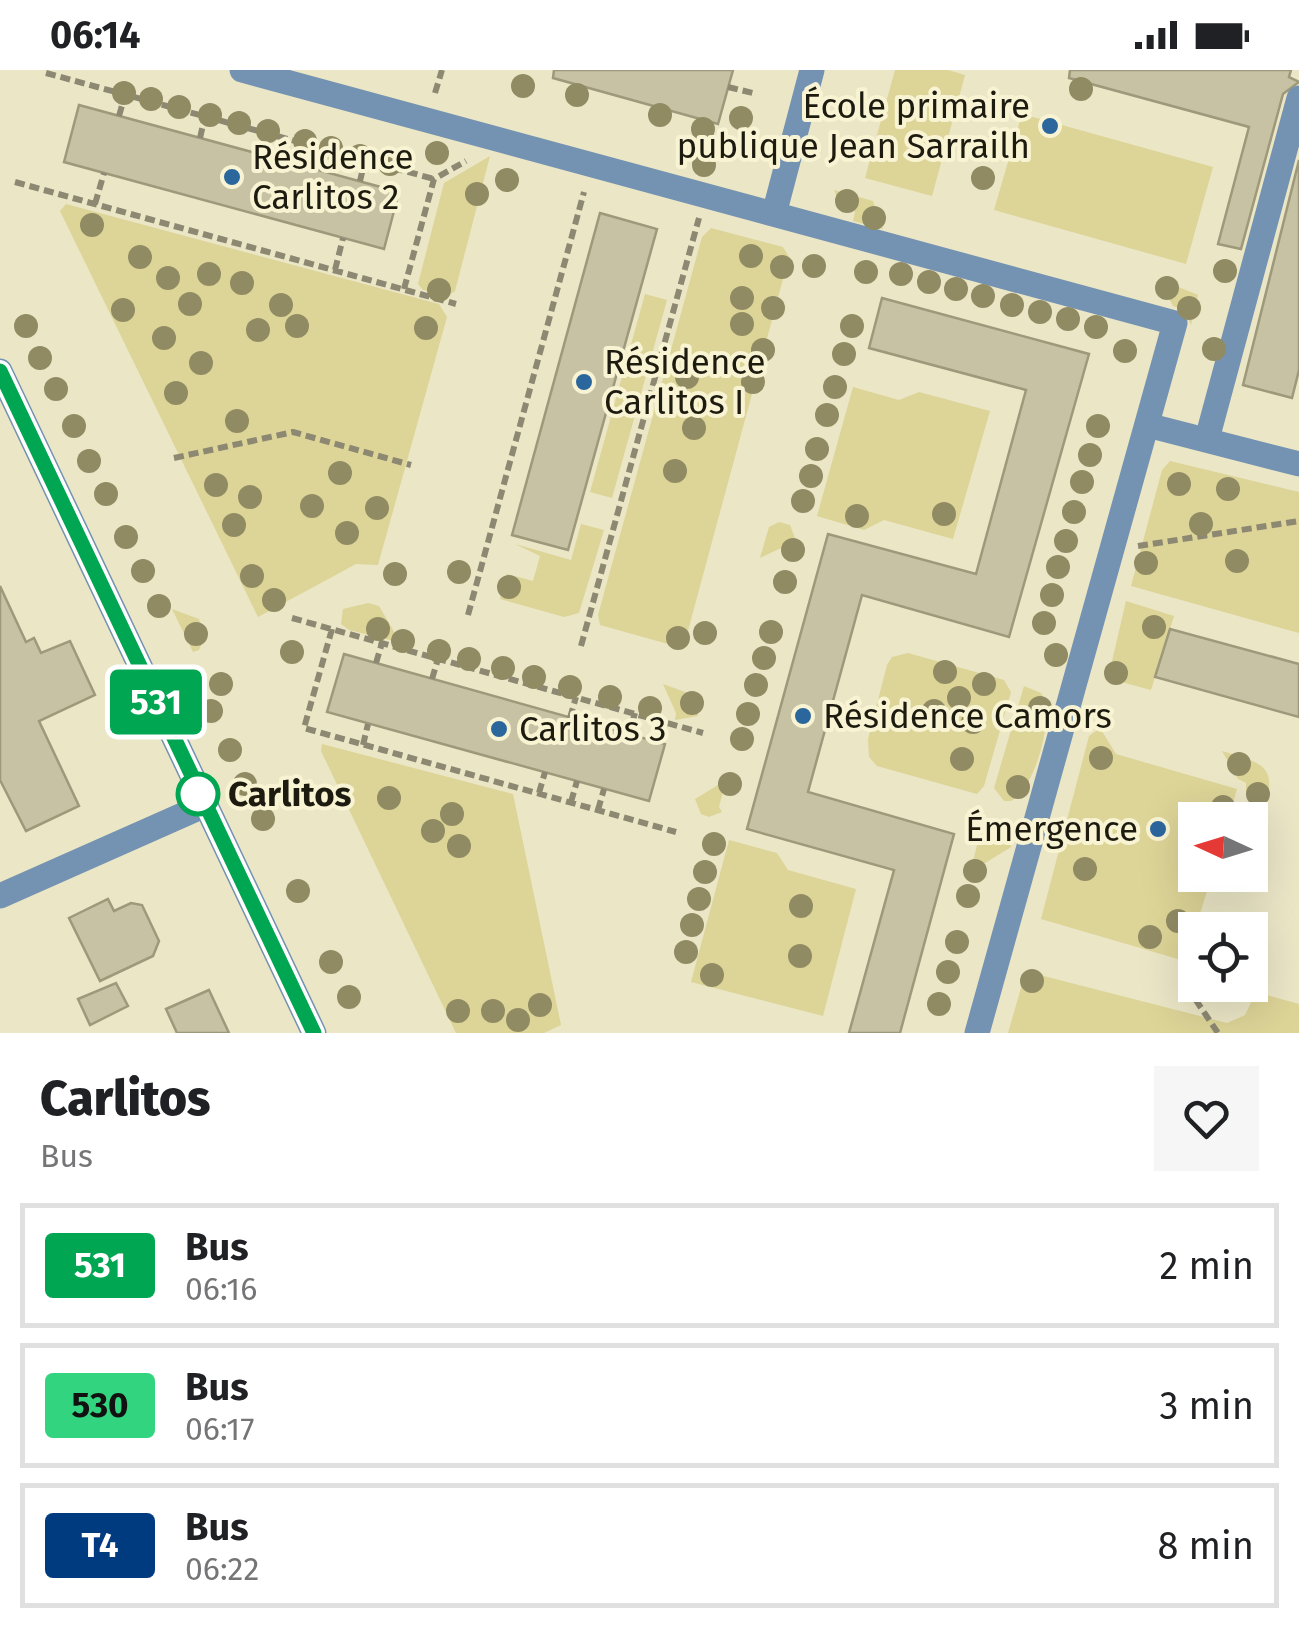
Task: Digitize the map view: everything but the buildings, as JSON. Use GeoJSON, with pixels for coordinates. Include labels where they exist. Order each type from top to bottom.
{"type":"FeatureCollection","features":[{"type":"Feature","properties":{"kind":"street"},"geometry":{"type":"LineString","coordinates":[[242,70],[1176,323],[977,1033]]}},
{"type":"Feature","properties":{"kind":"street"},"geometry":{"type":"LineString","coordinates":[[774,214],[812,70]]}},
{"type":"Feature","properties":{"kind":"street"},"geometry":{"type":"LineString","coordinates":[[1207,439],[1299,98]]}},
{"type":"Feature","properties":{"kind":"street"},"geometry":{"type":"LineString","coordinates":[[0,371],[203,806],[314,1033]]}},
{"type":"Feature","properties":{"kind":"street"},"geometry":{"type":"LineString","coordinates":[[1147,425],[1298,462]]}},
{"type":"Feature","properties":{"kind":"street"},"geometry":{"type":"LineString","coordinates":[[0,896],[203,806]]}},
{"type":"Feature","properties":{"kind":"path"},"geometry":{"type":"LineString","coordinates":[[46,73],[434,179],[404,289]]}},
{"type":"Feature","properties":{"kind":"path"},"geometry":{"type":"LineString","coordinates":[[728,87],[757,94]]}},
{"type":"Feature","properties":{"kind":"path"},"geometry":{"type":"LineString","coordinates":[[119,116],[125,95]]}},
{"type":"Feature","properties":{"kind":"path"},"geometry":{"type":"LineString","coordinates":[[200,138],[206,116]]}},
{"type":"Feature","properties":{"kind":"path"},"geometry":{"type":"LineString","coordinates":[[279,159],[285,138]]}},
{"type":"Feature","properties":{"kind":"path"},"geometry":{"type":"LineString","coordinates":[[360,181],[366,160]]}},
{"type":"Feature","properties":{"kind":"path"},"geometry":{"type":"LineString","coordinates":[[468,615],[591,164]]}},
{"type":"Feature","properties":{"kind":"path"},"geometry":{"type":"LineString","coordinates":[[95,204],[104,173]]}},
{"type":"Feature","properties":{"kind":"path"},"geometry":{"type":"LineString","coordinates":[[15,182],[456,304]]}},
{"type":"Feature","properties":{"kind":"path"},"geometry":{"type":"LineString","coordinates":[[581,646],[706,195]]}},
{"type":"Feature","properties":{"kind":"path"},"geometry":{"type":"LineString","coordinates":[[335,270],[344,238]]}},
{"type":"Feature","properties":{"kind":"path"},"geometry":{"type":"LineString","coordinates":[[174,458],[293,432],[410,465]]}},
{"type":"Feature","properties":{"kind":"path"},"geometry":{"type":"LineString","coordinates":[[1110,558],[1164,539],[1299,521]]}},
{"type":"Feature","properties":{"kind":"path"},"geometry":{"type":"LineString","coordinates":[[292,618],[703,732]]}},
{"type":"Feature","properties":{"kind":"path"},"geometry":{"type":"LineString","coordinates":[[332,629],[304,728],[676,832]]}},
{"type":"Feature","properties":{"kind":"path"},"geometry":{"type":"LineString","coordinates":[[376,663],[382,643]]}},
{"type":"Feature","properties":{"kind":"path"},"geometry":{"type":"LineString","coordinates":[[432,679],[438,659]]}},
{"type":"Feature","properties":{"kind":"path"},"geometry":{"type":"LineString","coordinates":[[570,718],[576,697]]}},
{"type":"Feature","properties":{"kind":"path"},"geometry":{"type":"LineString","coordinates":[[629,734],[635,714]]}},
{"type":"Feature","properties":{"kind":"path"},"geometry":{"type":"LineString","coordinates":[[363,744],[368,724]]}},
{"type":"Feature","properties":{"kind":"path"},"geometry":{"type":"LineString","coordinates":[[538,793],[545,772]]}},
{"type":"Feature","properties":{"kind":"path"},"geometry":{"type":"LineString","coordinates":[[572,802],[577,781]]}},
{"type":"Feature","properties":{"kind":"path"},"geometry":{"type":"LineString","coordinates":[[598,810],[604,789]]}},
{"type":"Feature","properties":{"kind":"path"},"geometry":{"type":"LineString","coordinates":[[1197,1002],[1218,1033]]}},
{"type":"Feature","properties":{"kind":"shaded area"},"geometry":{"type":"Polygon","coordinates":[[[895,70],[948,70],[965,75],[932,196],[865,178],[895,70]]]}},
{"type":"Feature","properties":{"kind":"shaded area"},"geometry":{"type":"Polygon","coordinates":[[[1022,114],[1213,167],[1186,264],[994,210],[1022,114]]]}},
{"type":"Feature","properties":{"kind":"shaded area"},"geometry":{"type":"Polygon","coordinates":[[[490,156],[455,291],[448,296],[423,290],[418,284],[444,183],[490,156]]]}},
{"type":"Feature","properties":{"kind":"shaded area"},"geometry":{"type":"Polygon","coordinates":[[[834,190],[873,201],[883,229],[853,221],[855,212],[839,202],[834,190]]]}},
{"type":"Feature","properties":{"kind":"shaded area"},"geometry":{"type":"Polygon","coordinates":[[[66,204],[439,304],[447,317],[378,565],[356,564],[258,617],[60,211],[66,204]]]}},
{"type":"Feature","properties":{"kind":"shaded area"},"geometry":{"type":"Polygon","coordinates":[[[711,228],[783,247],[789,257],[686,638],[675,646],[600,625],[598,615],[702,237],[711,228]]]}},
{"type":"Feature","properties":{"kind":"shaded area"},"geometry":{"type":"Polygon","coordinates":[[[1159,279],[1198,295],[1191,325],[1184,310],[1173,306],[1159,279]]]}},
{"type":"Feature","properties":{"kind":"shaded area"},"geometry":{"type":"Polygon","coordinates":[[[645,294],[667,300],[612,498],[590,492],[645,294]]]}},
{"type":"Feature","properties":{"kind":"shaded area"},"geometry":{"type":"Polygon","coordinates":[[[853,387],[899,400],[919,392],[990,411],[953,539],[884,520],[864,530],[817,516],[853,387]]]}},
{"type":"Feature","properties":{"kind":"shaded area"},"geometry":{"type":"Polygon","coordinates":[[[1170,461],[1299,492],[1299,633],[1131,586],[1162,470],[1170,461]]]}},
{"type":"Feature","properties":{"kind":"shaded area"},"geometry":{"type":"Polygon","coordinates":[[[779,522],[790,525],[796,541],[760,558],[769,527],[779,522]]]}},
{"type":"Feature","properties":{"kind":"shaded area"},"geometry":{"type":"Polygon","coordinates":[[[581,524],[604,530],[579,613],[564,617],[500,599],[507,574],[533,581],[540,556],[515,544],[571,560],[581,524]]]}},
{"type":"Feature","properties":{"kind":"shaded area"},"geometry":{"type":"Polygon","coordinates":[[[1126,601],[1174,616],[1151,690],[1114,680],[1109,674],[1126,601]]]}},
{"type":"Feature","properties":{"kind":"shaded area"},"geometry":{"type":"Polygon","coordinates":[[[368,603],[379,606],[396,635],[394,641],[349,630],[341,624],[343,609],[368,603]]]}},
{"type":"Feature","properties":{"kind":"shaded area"},"geometry":{"type":"Polygon","coordinates":[[[172,609],[199,619],[205,636],[199,650],[193,652],[172,609]]]}},
{"type":"Feature","properties":{"kind":"shaded area"},"geometry":{"type":"Polygon","coordinates":[[[908,653],[1004,680],[1011,692],[984,786],[977,794],[877,766],[869,757],[868,739],[887,665],[892,657],[908,653]]]}},
{"type":"Feature","properties":{"kind":"shaded area"},"geometry":{"type":"Polygon","coordinates":[[[663,684],[696,696],[698,716],[675,720],[676,713],[663,684]]]}},
{"type":"Feature","properties":{"kind":"shaded area"},"geometry":{"type":"Polygon","coordinates":[[[1024,686],[1041,693],[1045,703],[1044,734],[1028,782],[1020,794],[1004,801],[994,788],[1024,686]]]}},
{"type":"Feature","properties":{"kind":"shaded area"},"geometry":{"type":"Polygon","coordinates":[[[1100,728],[1116,754],[1237,789],[1233,802],[1178,802],[1178,892],[1207,892],[1201,912],[1178,912],[1178,959],[1041,919],[1089,736],[1100,728]]]}},
{"type":"Feature","properties":{"kind":"shaded area"},"geometry":{"type":"Polygon","coordinates":[[[322,744],[513,794],[561,1025],[544,1033],[456,1033],[321,751],[322,744]]]}},
{"type":"Feature","properties":{"kind":"shaded area"},"geometry":{"type":"Polygon","coordinates":[[[1222,751],[1261,766],[1269,779],[1266,802],[1251,802],[1246,783],[1238,779],[1222,751]]]}},
{"type":"Feature","properties":{"kind":"shaded area"},"geometry":{"type":"Polygon","coordinates":[[[726,780],[719,807],[722,812],[709,817],[701,814],[695,799],[726,780]]]}},
{"type":"Feature","properties":{"kind":"shaded area"},"geometry":{"type":"Polygon","coordinates":[[[996,818],[1008,829],[1011,847],[982,865],[973,861],[982,826],[996,818]]]}},
{"type":"Feature","properties":{"kind":"shaded area"},"geometry":{"type":"Polygon","coordinates":[[[729,840],[777,853],[788,870],[856,889],[823,1016],[691,982],[729,840]]]}},
{"type":"Feature","properties":{"kind":"shaded area"},"geometry":{"type":"Polygon","coordinates":[[[1032,973],[1227,1023],[1245,1015],[1251,1002],[1268,1002],[1268,995],[1299,1004],[1299,1033],[1008,1033],[1023,981],[1032,973]]]}},
{"type":"Feature","properties":{"kind":"bus line","name":"531"},"geometry":{"type":"LineString","coordinates":[[0,371],[203,806],[314,1033]]}},
{"type":"Feature","properties":{"kind":"place","name":"École primaire publique Jean Sarrailh"},"geometry":{"type":"Point","coordinates":[1050,126]}},
{"type":"Feature","properties":{"kind":"place","name":"Résidence Carlitos 2"},"geometry":{"type":"Point","coordinates":[232,177]}},
{"type":"Feature","properties":{"kind":"place","name":"Résidence Carlitos I"},"geometry":{"type":"Point","coordinates":[584,382]}},
{"type":"Feature","properties":{"kind":"place","name":"Résidence Camors"},"geometry":{"type":"Point","coordinates":[803,716]}},
{"type":"Feature","properties":{"kind":"place","name":"Carlitos 3"},"geometry":{"type":"Point","coordinates":[499,729]}},
{"type":"Feature","properties":{"kind":"place","name":"Carlitos"},"geometry":{"type":"Point","coordinates":[198,794]}},
{"type":"Feature","properties":{"kind":"place","name":"Émergence"},"geometry":{"type":"Point","coordinates":[1158,829]}}]}
